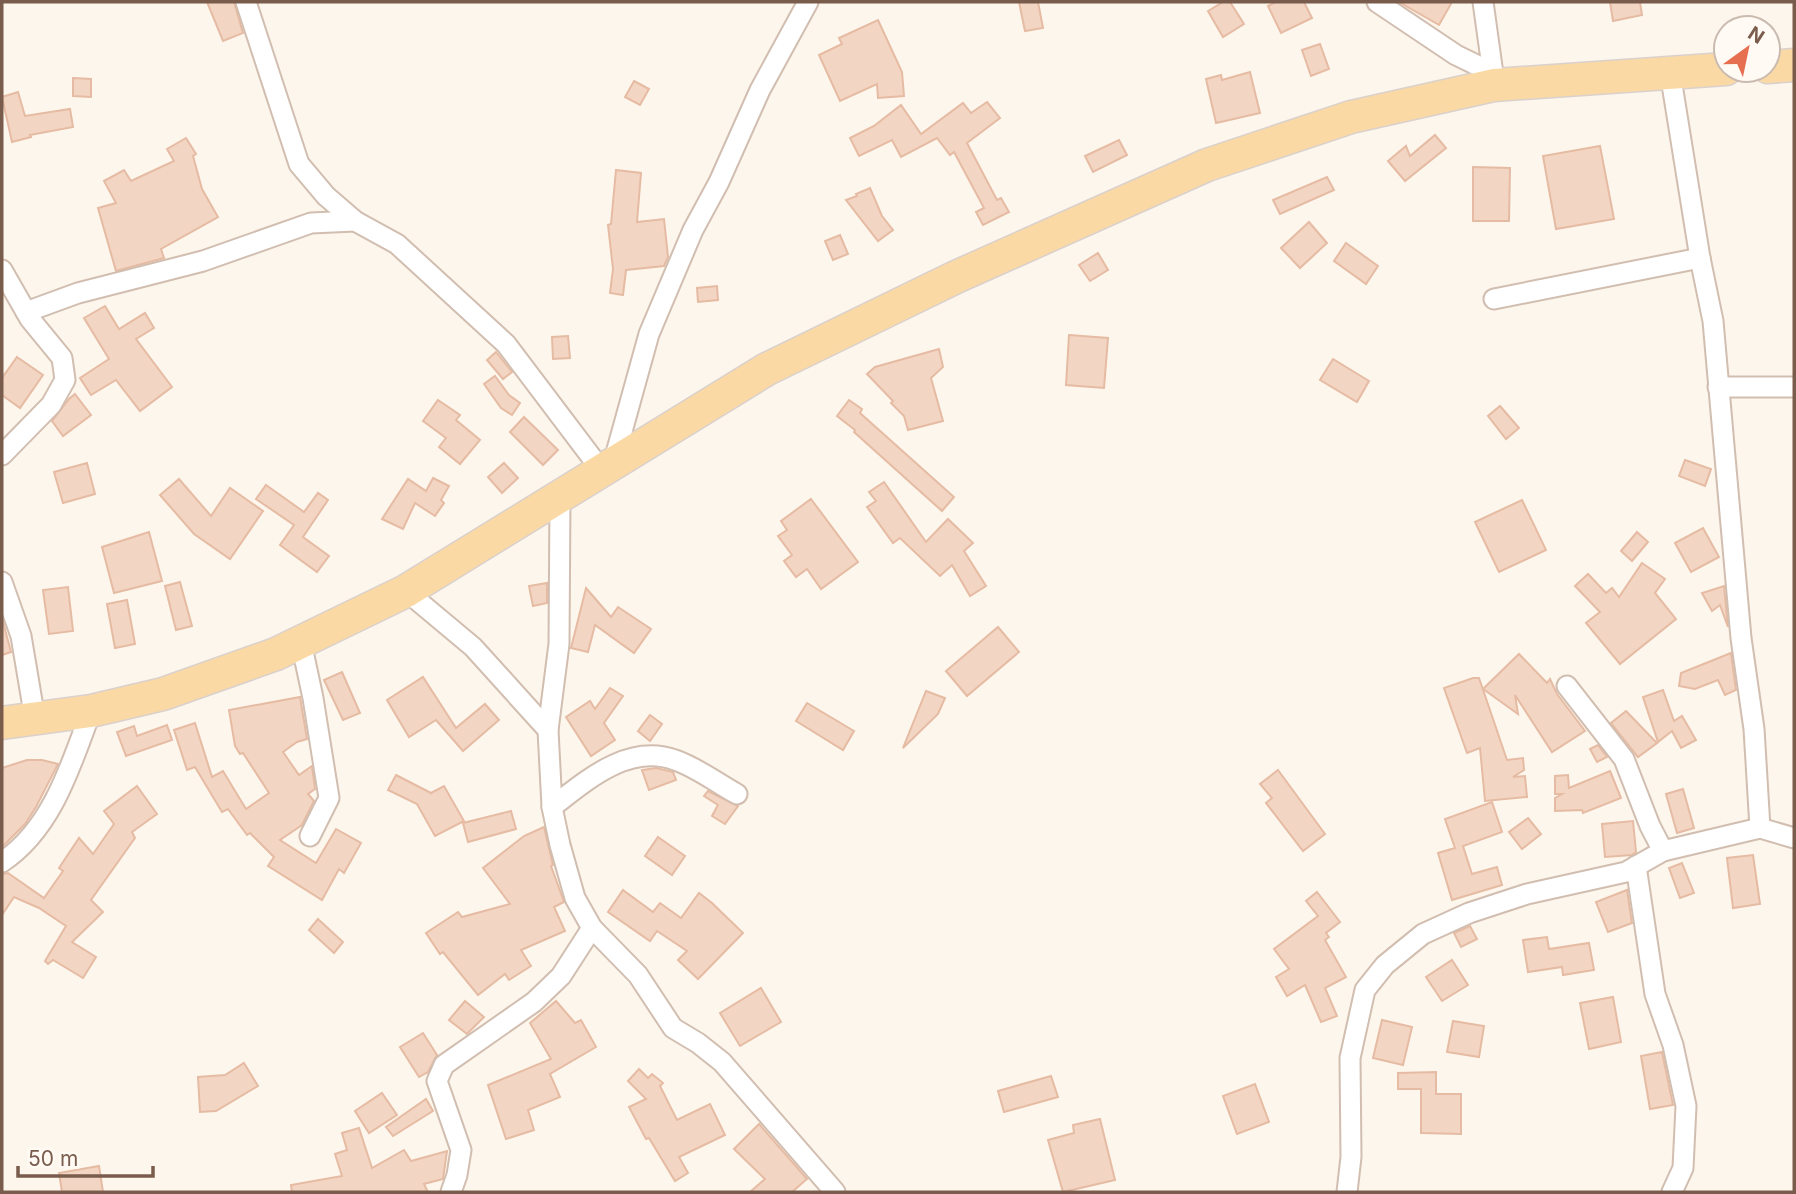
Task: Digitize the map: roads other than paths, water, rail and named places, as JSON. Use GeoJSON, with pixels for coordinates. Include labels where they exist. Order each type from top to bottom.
{"type":"FeatureCollection","features":[{"type":"Feature","properties":{"kind":"main road"},"geometry":{"type":"LineString","coordinates":[[2,723],[91,711],[163,694],[276,654],[406,591],[767,369],[956,277],[1207,165],[1351,117],[1494,79],[1712,70]]}},
{"type":"Feature","properties":{"kind":"street"},"geometry":{"type":"LineString","coordinates":[[246,2],[299,164],[326,196],[355,220],[397,244],[506,344],[608,467]]}},
{"type":"Feature","properties":{"kind":"street"},"geometry":{"type":"LineString","coordinates":[[608,467],[649,334],[683,253],[719,182],[760,90],[808,2]]}},
{"type":"Feature","properties":{"kind":"street"},"geometry":{"type":"LineString","coordinates":[[1377,2],[1494,79]]}},
{"type":"Feature","properties":{"kind":"street"},"geometry":{"type":"LineString","coordinates":[[1483,2],[1494,79]]}},
{"type":"Feature","properties":{"kind":"street"},"geometry":{"type":"LineString","coordinates":[[1670,72],[1713,321],[1741,638],[1754,729],[1760,828]]}},
{"type":"Feature","properties":{"kind":"street"},"geometry":{"type":"LineString","coordinates":[[26,312],[78,293],[203,261],[311,223],[355,220]]}},
{"type":"Feature","properties":{"kind":"street"},"geometry":{"type":"LineString","coordinates":[[1494,299],[1700,257]]}},
{"type":"Feature","properties":{"kind":"street"},"geometry":{"type":"LineString","coordinates":[[2,270],[26,312],[62,358],[65,380],[51,405],[2,455]]}},
{"type":"Feature","properties":{"kind":"street"},"geometry":{"type":"LineString","coordinates":[[1718,387],[1794,387]]}},
{"type":"Feature","properties":{"kind":"street"},"geometry":{"type":"LineString","coordinates":[[560,496],[559,644],[548,730],[552,807],[575,898],[592,928],[638,975],[673,1028],[722,1062],[835,1192]]}},
{"type":"Feature","properties":{"kind":"street"},"geometry":{"type":"LineString","coordinates":[[2,582],[21,636],[35,719]]}},
{"type":"Feature","properties":{"kind":"street"},"geometry":{"type":"LineString","coordinates":[[406,591],[473,648],[548,730]]}},
{"type":"Feature","properties":{"kind":"street"},"geometry":{"type":"LineString","coordinates":[[301,642],[329,798],[310,836]]}},
{"type":"Feature","properties":{"kind":"street"},"geometry":{"type":"LineString","coordinates":[[1567,686],[1624,760],[1650,826],[1663,851]]}},
{"type":"Feature","properties":{"kind":"street"},"geometry":{"type":"LineString","coordinates":[[2,862],[18,851],[51,808],[63,785],[91,711]]}},
{"type":"Feature","properties":{"kind":"street"},"geometry":{"type":"LineString","coordinates":[[552,807],[617,762],[652,755],[674,760],[737,794]]}},
{"type":"Feature","properties":{"kind":"street"},"geometry":{"type":"LineString","coordinates":[[1347,1192],[1350,1157],[1350,1058],[1365,990],[1385,965],[1423,934],[1469,913],[1527,894],[1626,872],[1663,851],[1760,828],[1794,838]]}},
{"type":"Feature","properties":{"kind":"street"},"geometry":{"type":"LineString","coordinates":[[1636,866],[1655,994],[1673,1045],[1686,1107],[1683,1168],[1672,1192]]}},
{"type":"Feature","properties":{"kind":"street"},"geometry":{"type":"LineString","coordinates":[[452,1192],[461,1150],[437,1081],[444,1065],[534,1002],[561,976],[592,928]]}}]}
